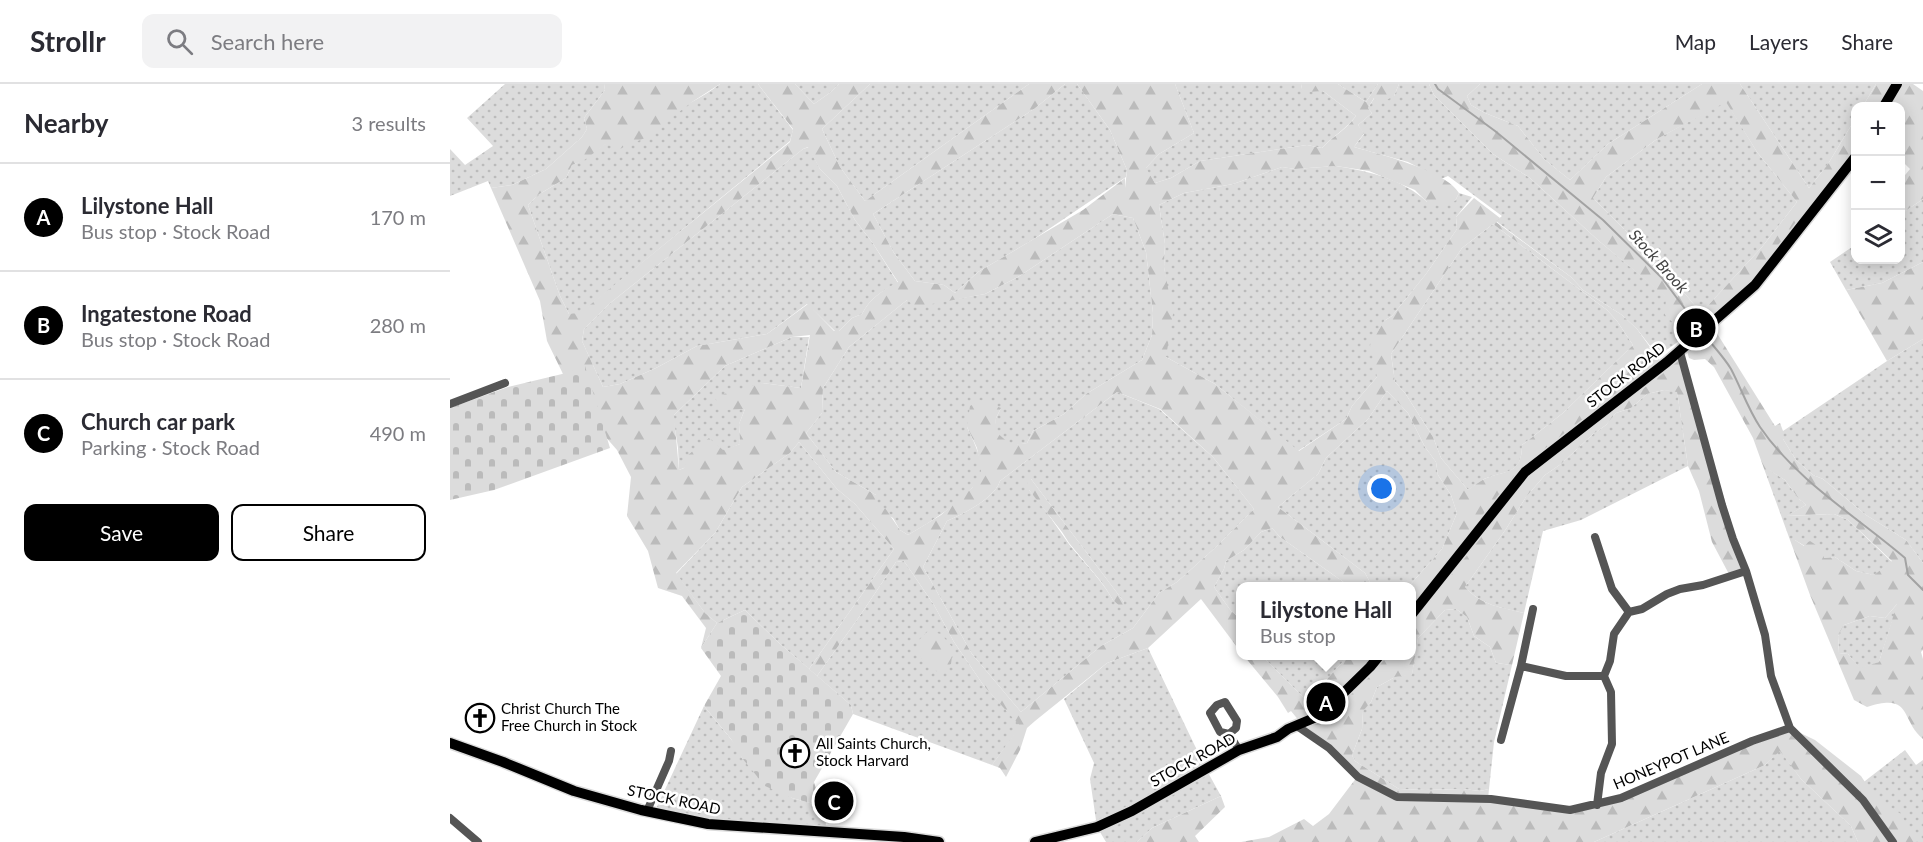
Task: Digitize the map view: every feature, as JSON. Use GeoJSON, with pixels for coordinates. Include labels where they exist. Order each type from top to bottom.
{"type":"FeatureCollection","features":[{"type":"Feature","properties":{"kind":"main road"},"geometry":{"type":"LineString","coordinates":[[1886,102],[1897,84]]}},
{"type":"Feature","properties":{"kind":"main road","name":"STOCK ROAD"},"geometry":{"type":"LineString","coordinates":[[1416,609],[1525,472],[1680,352],[1755,285],[1851,162]]}},
{"type":"Feature","properties":{"kind":"main road","name":"STOCK ROAD"},"geometry":{"type":"LineString","coordinates":[[1035,842],[1097,827],[1132,811],[1239,750],[1276,737],[1314,718],[1327,709],[1376,660]]}},
{"type":"Feature","properties":{"kind":"main road","name":"STOCK ROAD"},"geometry":{"type":"LineString","coordinates":[[450,742],[573,791],[646,811],[708,824],[904,837],[939,842]]}},
{"type":"Feature","properties":{"kind":"street"},"geometry":{"type":"LineString","coordinates":[[1680,352],[1732,539],[1746,571],[1765,635],[1771,676],[1790,728],[1863,800],[1893,842]]}},
{"type":"Feature","properties":{"kind":"street"},"geometry":{"type":"LineString","coordinates":[[450,404],[506,383]]}},
{"type":"Feature","properties":{"kind":"street"},"geometry":{"type":"LineString","coordinates":[[1595,537],[1612,589],[1629,612]]}},
{"type":"Feature","properties":{"kind":"street"},"geometry":{"type":"LineString","coordinates":[[1597,805],[1601,773],[1612,744],[1611,692],[1604,675],[1610,661],[1614,634],[1629,612],[1642,609],[1680,589],[1703,585],[1746,571]]}},
{"type":"Feature","properties":{"kind":"street"},"geometry":{"type":"LineString","coordinates":[[1502,740],[1533,609]]}},
{"type":"Feature","properties":{"kind":"street"},"geometry":{"type":"LineString","coordinates":[[1521,666],[1566,676],[1604,675]]}},
{"type":"Feature","properties":{"kind":"street","name":"HONEYPOT LANE"},"geometry":{"type":"LineString","coordinates":[[1297,726],[1329,748],[1358,777],[1397,797],[1491,800],[1570,810],[1621,798],[1752,741],[1790,728]]}},
{"type":"Feature","properties":{"kind":"street"},"geometry":{"type":"LineString","coordinates":[[1229,734],[1239,750]]}},
{"type":"Feature","properties":{"kind":"street"},"geometry":{"type":"LineString","coordinates":[[646,811],[669,761],[671,751]]}},
{"type":"Feature","properties":{"kind":"street"},"geometry":{"type":"LineString","coordinates":[[450,818],[478,842]]}},
{"type":"Feature","properties":{"kind":"green space"},"geometry":{"type":"Polygon","coordinates":[[[505,84],[604,84],[605,90],[584,118],[587,129],[582,137],[546,169],[512,185],[491,188],[488,181],[450,196],[450,149],[465,165],[493,146],[467,118],[505,84]]]}},
{"type":"Feature","properties":{"kind":"green space"},"geometry":{"type":"Polygon","coordinates":[[[604,84],[720,84],[645,138],[619,149],[606,144],[583,161],[572,165],[566,178],[538,195],[528,205],[560,296],[569,314],[580,313],[790,142],[793,129],[758,84],[795,84],[814,104],[839,84],[870,84],[822,129],[840,167],[865,201],[1029,84],[1065,84],[1034,109],[873,214],[894,253],[915,281],[944,285],[955,293],[978,272],[1083,210],[1125,178],[1125,188],[1127,170],[1110,130],[1077,84],[1175,84],[1194,133],[1159,154],[1146,168],[1155,183],[1171,178],[1200,161],[1307,145],[1322,148],[1356,116],[1323,91],[1307,92],[1302,89],[1301,84],[1338,84],[1366,102],[1378,84],[1399,84],[1394,96],[1379,104],[1374,98],[1368,108],[1372,113],[1358,125],[1364,133],[1354,147],[1411,164],[1441,178],[1459,193],[1455,201],[1443,207],[1427,202],[1415,190],[1369,171],[1336,166],[1295,169],[1282,167],[1233,184],[1184,193],[1159,205],[1165,244],[1164,267],[1173,314],[1166,357],[1215,384],[1299,451],[1346,419],[1352,406],[1377,377],[1370,345],[1384,321],[1392,316],[1426,274],[1457,229],[1456,217],[1474,198],[1500,218],[1496,222],[1571,277],[1583,290],[1622,315],[1637,329],[1663,365],[1680,352],[1746,571],[1730,576],[1712,542],[1699,491],[1688,466],[1677,392],[1664,390],[1647,394],[1631,408],[1616,413],[1606,425],[1545,475],[1526,497],[1465,587],[1485,602],[1524,613],[1512,665],[1496,663],[1490,647],[1474,636],[1467,617],[1456,609],[1445,610],[1418,638],[1416,650],[1416,582],[1413,582],[1442,549],[1457,513],[1451,495],[1438,475],[1436,462],[1425,447],[1408,413],[1387,391],[1368,419],[1326,458],[1318,474],[1278,507],[1365,573],[1370,582],[1343,582],[1280,537],[1272,528],[1261,532],[1244,550],[1226,561],[1214,587],[1236,615],[1236,646],[1201,599],[1148,648],[1107,663],[1027,728],[1020,750],[1006,777],[1000,768],[992,765],[1020,726],[984,686],[904,561],[896,562],[817,676],[809,669],[894,549],[855,504],[837,489],[799,442],[790,453],[742,487],[715,533],[676,573],[705,613],[717,623],[701,648],[706,628],[682,596],[658,588],[648,551],[627,516],[631,477],[617,450],[589,418],[547,341],[540,301],[491,188],[512,185],[546,169],[582,137],[587,129],[584,118],[605,90],[604,84]],[[808,147],[609,304],[584,329],[582,341],[603,387],[620,384],[697,346],[767,334],[808,304],[834,331],[839,331],[852,318],[862,314],[877,295],[898,282],[855,220],[837,186],[820,169],[808,147]],[[1113,214],[1018,277],[985,294],[916,307],[907,300],[849,347],[823,388],[822,413],[806,433],[836,472],[876,495],[876,507],[885,508],[900,530],[908,535],[941,515],[972,488],[981,471],[977,448],[967,427],[970,406],[980,400],[1001,408],[996,418],[995,431],[1011,445],[1027,443],[1033,431],[1064,414],[1086,394],[1142,360],[1152,335],[1153,313],[1146,252],[1133,218],[1113,214]],[[1493,224],[1462,248],[1391,354],[1395,382],[1405,393],[1433,437],[1441,458],[1468,490],[1484,479],[1516,467],[1522,445],[1563,413],[1633,345],[1607,310],[1493,224]],[[810,335],[792,337],[725,366],[674,415],[679,470],[684,468],[688,455],[709,438],[723,450],[740,444],[739,424],[745,409],[724,410],[714,397],[762,383],[801,388],[810,335]],[[1117,392],[1000,481],[992,493],[978,505],[947,521],[923,567],[972,654],[1021,712],[1101,646],[1133,628],[1159,593],[1177,582],[1254,509],[1213,457],[1160,409],[1117,392]]]}},
{"type":"Feature","properties":{"kind":"green space"},"geometry":{"type":"Polygon","coordinates":[[[720,84],[758,84],[793,130],[790,141],[580,314],[569,314],[560,296],[528,205],[538,195],[566,178],[572,165],[607,143],[679,109],[720,84]]]}},
{"type":"Feature","properties":{"kind":"green space"},"geometry":{"type":"Polygon","coordinates":[[[795,84],[839,84],[814,104],[795,84]]]}},
{"type":"Feature","properties":{"kind":"green space"},"geometry":{"type":"Polygon","coordinates":[[[870,84],[1029,84],[865,201],[840,167],[822,129],[870,84]]]}},
{"type":"Feature","properties":{"kind":"green space"},"geometry":{"type":"Polygon","coordinates":[[[1065,84],[1077,84],[1110,130],[1127,170],[1126,177],[1034,239],[978,272],[955,293],[944,285],[915,281],[894,253],[873,214],[1034,109],[1065,84]]]}},
{"type":"Feature","properties":{"kind":"green space"},"geometry":{"type":"Polygon","coordinates":[[[1175,84],[1301,84],[1302,89],[1323,91],[1356,116],[1322,148],[1307,145],[1200,161],[1171,178],[1155,183],[1145,169],[1159,154],[1194,133],[1175,84]]]}},
{"type":"Feature","properties":{"kind":"green space"},"geometry":{"type":"Polygon","coordinates":[[[1338,84],[1378,84],[1366,102],[1338,84]]]}},
{"type":"Feature","properties":{"kind":"green space"},"geometry":{"type":"Polygon","coordinates":[[[1399,84],[1429,84],[1434,95],[1493,154],[1530,178],[1599,241],[1667,297],[1666,315],[1686,336],[1658,356],[1637,329],[1622,315],[1583,290],[1571,277],[1496,221],[1502,216],[1448,176],[1441,179],[1408,162],[1354,147],[1364,134],[1358,125],[1372,113],[1368,108],[1375,97],[1394,96],[1399,84]]]}},
{"type":"Feature","properties":{"kind":"green space"},"geometry":{"type":"Polygon","coordinates":[[[1429,84],[1480,84],[1467,96],[1471,105],[1518,126],[1544,159],[1570,180],[1608,144],[1702,84],[1740,84],[1809,188],[1828,164],[1851,126],[1851,162],[1755,285],[1713,327],[1775,426],[1780,423],[1783,439],[1796,460],[1866,515],[1906,540],[1923,563],[1923,650],[1921,652],[1923,659],[1923,739],[1899,706],[1882,703],[1867,707],[1854,700],[1810,595],[1790,540],[1795,540],[1804,546],[1810,541],[1822,549],[1824,558],[1835,557],[1856,571],[1874,575],[1892,561],[1848,520],[1834,514],[1786,516],[1806,505],[1785,480],[1769,470],[1767,477],[1753,438],[1714,367],[1705,359],[1689,358],[1686,347],[1692,341],[1665,315],[1666,297],[1599,241],[1530,178],[1493,154],[1434,95],[1429,84]],[[1726,102],[1657,139],[1606,177],[1593,198],[1662,268],[1701,313],[1762,247],[1797,202],[1757,152],[1726,102]],[[1897,604],[1885,618],[1870,616],[1844,625],[1838,636],[1839,653],[1848,654],[1860,668],[1879,662],[1897,604]]]}},
{"type":"Feature","properties":{"kind":"green space"},"geometry":{"type":"Polygon","coordinates":[[[1480,84],[1702,84],[1608,144],[1570,180],[1544,159],[1518,126],[1471,105],[1467,96],[1480,84]]]}},
{"type":"Feature","properties":{"kind":"green space"},"geometry":{"type":"Polygon","coordinates":[[[1740,84],[1876,84],[1865,102],[1851,102],[1851,126],[1828,164],[1809,188],[1740,84]]]}},
{"type":"Feature","properties":{"kind":"green space"},"geometry":{"type":"Polygon","coordinates":[[[1876,84],[1913,84],[1923,91],[1923,199],[1905,211],[1905,175],[1910,169],[1905,164],[1905,102],[1865,102],[1876,84]]]}},
{"type":"Feature","properties":{"kind":"green space"},"geometry":{"type":"Polygon","coordinates":[[[1726,101],[1757,152],[1797,202],[1762,247],[1701,313],[1662,268],[1593,198],[1606,177],[1657,139],[1726,101]]]}},
{"type":"Feature","properties":{"kind":"green space"},"geometry":{"type":"Polygon","coordinates":[[[809,147],[820,169],[837,186],[855,220],[898,283],[877,296],[862,314],[852,318],[839,331],[835,331],[807,304],[767,334],[697,346],[620,384],[603,387],[582,341],[584,329],[609,304],[803,149],[809,147]]]}},
{"type":"Feature","properties":{"kind":"green space"},"geometry":{"type":"Polygon","coordinates":[[[1336,166],[1384,177],[1407,187],[1427,202],[1455,201],[1459,193],[1472,197],[1456,217],[1457,229],[1426,274],[1392,316],[1384,321],[1377,377],[1352,406],[1346,419],[1298,451],[1215,384],[1166,357],[1165,244],[1159,205],[1184,193],[1233,184],[1282,167],[1295,169],[1336,166]]]}},
{"type":"Feature","properties":{"kind":"green space"},"geometry":{"type":"Polygon","coordinates":[[[1923,199],[1923,262],[1882,283],[1846,290],[1830,262],[1851,248],[1851,264],[1905,264],[1905,211],[1923,199]]]}},
{"type":"Feature","properties":{"kind":"green space"},"geometry":{"type":"Polygon","coordinates":[[[1113,214],[1133,218],[1146,252],[1153,313],[1152,335],[1142,360],[1086,394],[1064,414],[1033,431],[1027,443],[1011,446],[994,431],[996,418],[1001,408],[967,427],[980,461],[981,472],[977,481],[961,499],[927,524],[908,535],[900,530],[893,518],[876,507],[876,495],[836,472],[806,433],[822,413],[823,388],[849,347],[907,300],[938,302],[985,294],[1018,277],[1113,214]]]}},
{"type":"Feature","properties":{"kind":"green space"},"geometry":{"type":"Polygon","coordinates":[[[1493,224],[1607,310],[1633,345],[1563,413],[1522,445],[1516,467],[1484,479],[1468,490],[1441,458],[1433,437],[1405,393],[1395,382],[1391,354],[1462,248],[1493,224]]]}},
{"type":"Feature","properties":{"kind":"green space"},"geometry":{"type":"Polygon","coordinates":[[[1923,262],[1923,339],[1887,361],[1846,290],[1882,283],[1923,262]]]}},
{"type":"Feature","properties":{"kind":"green space"},"geometry":{"type":"Polygon","coordinates":[[[792,337],[809,337],[801,388],[762,383],[745,409],[739,424],[740,444],[679,470],[673,416],[725,366],[792,337]]]}},
{"type":"Feature","properties":{"kind":"green space"},"geometry":{"type":"Polygon","coordinates":[[[1923,339],[1923,563],[1906,540],[1866,515],[1796,460],[1783,439],[1783,431],[1923,339]]]}},
{"type":"Feature","properties":{"kind":"green space"},"geometry":{"type":"Polygon","coordinates":[[[585,366],[610,448],[494,490],[450,500],[450,408],[508,387],[585,366]]]}},
{"type":"Feature","properties":{"kind":"green space"},"geometry":{"type":"Polygon","coordinates":[[[1664,390],[1677,391],[1688,466],[1581,520],[1543,531],[1524,613],[1485,602],[1471,593],[1465,587],[1526,497],[1545,475],[1606,425],[1616,413],[1631,408],[1647,394],[1664,390]]]}},
{"type":"Feature","properties":{"kind":"green space"},"geometry":{"type":"Polygon","coordinates":[[[1387,391],[1408,413],[1425,447],[1436,462],[1438,475],[1451,495],[1457,513],[1442,549],[1413,582],[1370,582],[1365,573],[1278,507],[1318,474],[1326,458],[1368,419],[1387,391]]]}},
{"type":"Feature","properties":{"kind":"green space"},"geometry":{"type":"Polygon","coordinates":[[[1117,392],[1159,409],[1213,457],[1254,509],[1177,582],[1159,593],[1133,628],[1101,646],[1021,712],[972,654],[923,567],[947,521],[985,499],[1000,481],[1117,392]],[[1031,479],[1029,490],[1069,544],[1113,600],[1124,602],[1031,479]]]}},
{"type":"Feature","properties":{"kind":"green space"},"geometry":{"type":"Polygon","coordinates":[[[799,442],[837,489],[855,504],[894,549],[809,669],[745,610],[717,623],[705,613],[676,574],[715,533],[742,487],[790,453],[799,442]]]}},
{"type":"Feature","properties":{"kind":"green space"},"geometry":{"type":"Polygon","coordinates":[[[1768,469],[1785,480],[1806,505],[1787,516],[1834,514],[1848,520],[1892,562],[1874,575],[1856,571],[1835,557],[1824,558],[1795,540],[1790,540],[1767,477],[1768,469]]]}},
{"type":"Feature","properties":{"kind":"green space"},"geometry":{"type":"Polygon","coordinates":[[[1026,477],[1031,479],[1124,602],[1123,609],[1113,600],[1029,490],[1026,477]]]}},
{"type":"Feature","properties":{"kind":"green space"},"geometry":{"type":"Polygon","coordinates":[[[1272,528],[1280,537],[1343,582],[1236,582],[1236,615],[1214,587],[1226,561],[1244,550],[1261,532],[1272,528]]]}},
{"type":"Feature","properties":{"kind":"green space"},"geometry":{"type":"Polygon","coordinates":[[[904,561],[984,686],[1021,726],[992,765],[853,714],[851,705],[817,676],[896,562],[904,561]]]}},
{"type":"Feature","properties":{"kind":"green space"},"geometry":{"type":"Polygon","coordinates":[[[1898,603],[1879,662],[1860,669],[1848,654],[1839,653],[1838,636],[1844,625],[1870,616],[1885,618],[1898,603]]]}},
{"type":"Feature","properties":{"kind":"green space"},"geometry":{"type":"Polygon","coordinates":[[[1456,609],[1467,617],[1474,636],[1490,647],[1496,663],[1512,665],[1494,742],[1489,789],[1480,791],[1399,789],[1355,761],[1352,755],[1362,729],[1363,710],[1371,702],[1377,687],[1395,677],[1412,674],[1418,638],[1445,610],[1456,609]]]}},
{"type":"Feature","properties":{"kind":"green space"},"geometry":{"type":"Polygon","coordinates":[[[745,610],[779,643],[851,705],[853,714],[814,782],[821,806],[792,798],[765,786],[704,706],[721,676],[701,648],[717,623],[745,610]]]}},
{"type":"Feature","properties":{"kind":"green space"},"geometry":{"type":"Polygon","coordinates":[[[928,631],[941,634],[953,648],[951,664],[938,672],[923,660],[918,648],[917,642],[928,631]]]}},
{"type":"Feature","properties":{"kind":"green space"},"geometry":{"type":"Polygon","coordinates":[[[1148,648],[1221,796],[1152,828],[1137,842],[1106,842],[1097,827],[1090,779],[1094,763],[1064,699],[1107,663],[1148,648]]]}},
{"type":"Feature","properties":{"kind":"green space"},"geometry":{"type":"Polygon","coordinates":[[[1247,660],[1266,660],[1307,701],[1344,660],[1414,660],[1412,675],[1395,677],[1377,687],[1371,702],[1363,711],[1362,729],[1352,755],[1355,761],[1399,789],[1480,791],[1489,789],[1488,799],[1570,810],[1597,805],[1790,728],[1815,740],[1861,776],[1875,797],[1901,814],[1916,842],[1858,842],[1851,826],[1801,779],[1780,751],[1765,765],[1594,842],[1241,842],[1269,837],[1304,819],[1313,826],[1329,814],[1357,777],[1291,711],[1288,713],[1278,697],[1247,660]]]}},
{"type":"Feature","properties":{"kind":"green space"},"geometry":{"type":"Polygon","coordinates":[[[1266,660],[1344,660],[1307,701],[1266,660]]]}},
{"type":"Feature","properties":{"kind":"green space"},"geometry":{"type":"Polygon","coordinates":[[[704,706],[739,749],[742,758],[792,798],[825,808],[826,828],[811,832],[654,813],[704,706]]]}},
{"type":"Feature","properties":{"kind":"green space"},"geometry":{"type":"Polygon","coordinates":[[[1780,750],[1801,779],[1851,826],[1858,842],[1594,842],[1765,765],[1780,750]]]}},
{"type":"Feature","properties":{"kind":"green space"},"geometry":{"type":"Polygon","coordinates":[[[1905,750],[1916,765],[1923,760],[1923,842],[1903,842],[1856,788],[1905,750]]]}},
{"type":"Feature","properties":{"kind":"green space"},"geometry":{"type":"Polygon","coordinates":[[[1221,796],[1225,807],[1195,836],[1199,842],[1137,842],[1152,828],[1221,796]]]}},
{"type":"Feature","properties":{"kind":"waterway","name":"Stock Brook"},"geometry":{"type":"LineString","coordinates":[[1435,84],[1438,89],[1495,131],[1603,220],[1662,278],[1700,329]]}},
{"type":"Feature","properties":{"kind":"waterway","name":"Stock Brook"},"geometry":{"type":"LineString","coordinates":[[1703,333],[1728,364],[1760,427],[1775,446],[1809,481],[1905,558],[1908,575],[1923,590]]}},
{"type":"Feature","properties":{"kind":"place","name":"Ingatestone Road"},"geometry":{"type":"Point","coordinates":[1696,328]}},
{"type":"Feature","properties":{"kind":"place","name":"Lilystone Hall"},"geometry":{"type":"Point","coordinates":[1326,702]}},
{"type":"Feature","properties":{"kind":"place","name":"Christ Church The Free Church in Stock"},"geometry":{"type":"Point","coordinates":[480,718]}},
{"type":"Feature","properties":{"kind":"place","name":"All Saints Church, Stock Harvard"},"geometry":{"type":"Point","coordinates":[795,753]}},
{"type":"Feature","properties":{"kind":"place","name":"Church car park"},"geometry":{"type":"Point","coordinates":[834,801]}}]}
